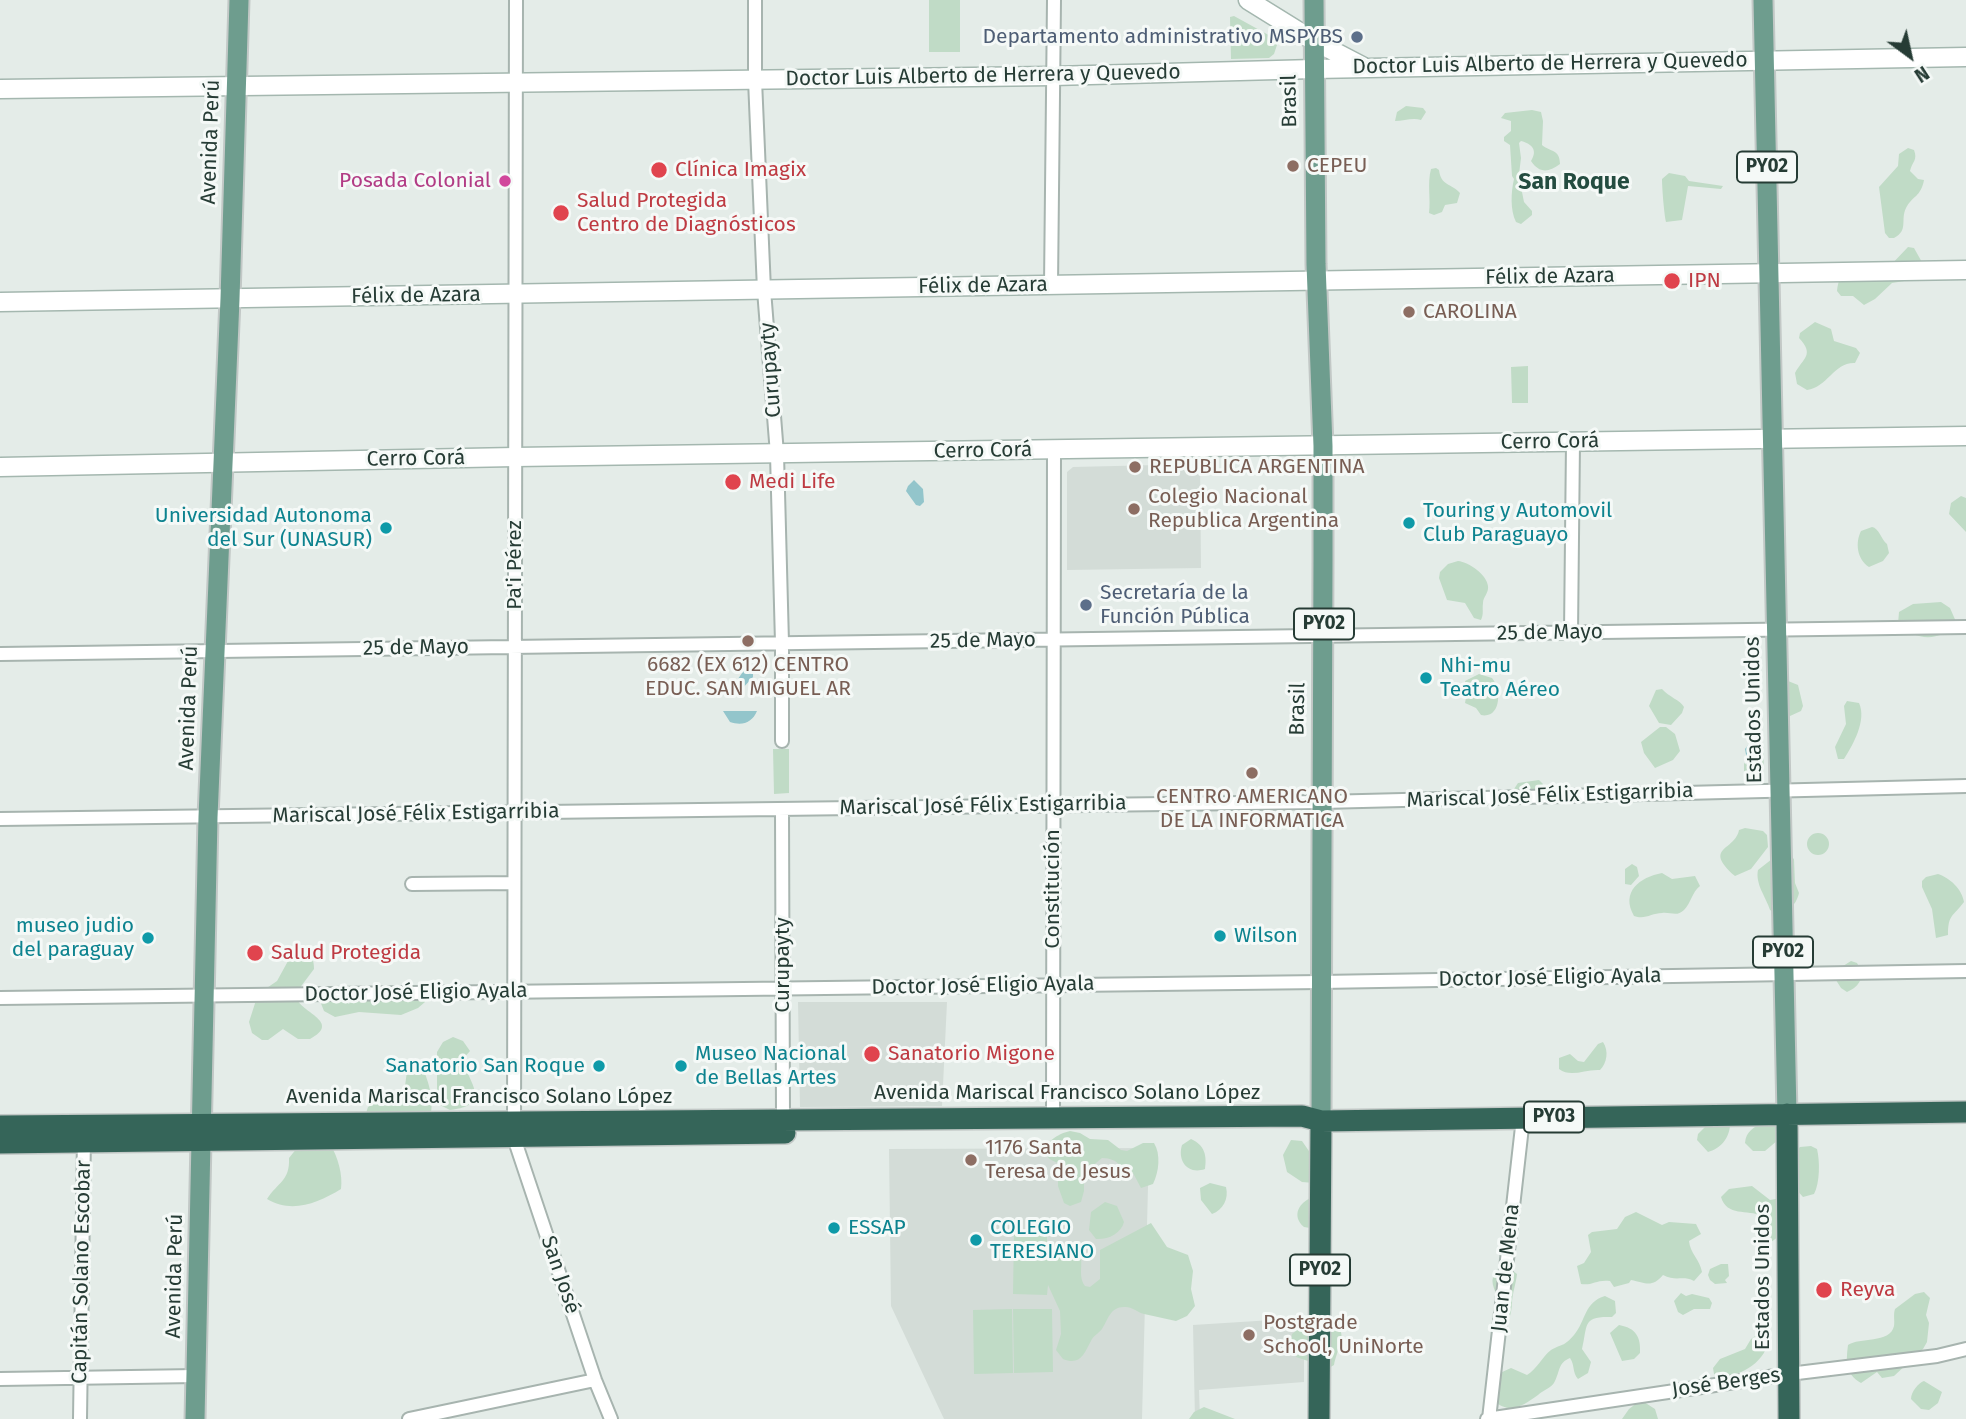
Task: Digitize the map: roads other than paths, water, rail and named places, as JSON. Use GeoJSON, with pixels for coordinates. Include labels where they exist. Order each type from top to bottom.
{"type":"FeatureCollection","features":[{"type":"Feature","properties":{"kind":"highway","name":"Avenida Mariscal Francisco Solano López"},"geometry":{"type":"LineString","coordinates":[[225,1132],[356,1122],[514,1130],[783,1119],[1307,1116],[1320,1121],[1966,1112]]}},
{"type":"Feature","properties":{"kind":"highway","name":"Estados Unidos"},"geometry":{"type":"LineString","coordinates":[[1787,1114],[1789,1419]]}},
{"type":"Feature","properties":{"kind":"highway"},"geometry":{"type":"LineString","coordinates":[[195,1133],[209,1117],[225,1132]]}},
{"type":"Feature","properties":{"kind":"highway"},"geometry":{"type":"LineString","coordinates":[[948,1132],[965,1128],[1032,1127],[1042,1125],[1053,1117]]}},
{"type":"Feature","properties":{"kind":"highway","name":"Avenida Mariscal Francisco Solano López"},"geometry":{"type":"LineString","coordinates":[[195,1133],[514,1130],[948,1132],[1312,1127],[1320,1121]]}},
{"type":"Feature","properties":{"kind":"highway","name":"Brasil"},"geometry":{"type":"LineString","coordinates":[[1320,1121],[1320,1419]]}},
{"type":"Feature","properties":{"kind":"highway"},"geometry":{"type":"LineString","coordinates":[[2,1137],[195,1133],[333,1127],[356,1122]]}},
{"type":"Feature","properties":{"kind":"main road","name":"Avenida Perú"},"geometry":{"type":"LineString","coordinates":[[195,1419],[195,1133],[204,995],[208,817],[230,299],[239,0]]}},
{"type":"Feature","properties":{"kind":"main road","name":"Brasil"},"geometry":{"type":"LineString","coordinates":[[1314,0],[1316,281],[1323,446],[1320,1121]]}},
{"type":"Feature","properties":{"kind":"main road","name":"Estados Unidos"},"geometry":{"type":"LineString","coordinates":[[1763,0],[1787,1114]]}},
{"type":"Feature","properties":{"kind":"street","name":"Pa'i Pérez"},"geometry":{"type":"LineString","coordinates":[[514,1130],[516,0]]}},
{"type":"Feature","properties":{"kind":"street","name":"Curupayty"},"geometry":{"type":"LineString","coordinates":[[755,0],[755,80],[764,290],[777,454],[782,741]]}},
{"type":"Feature","properties":{"kind":"street"},"geometry":{"type":"LineString","coordinates":[[1051,285],[1054,0]]}},
{"type":"Feature","properties":{"kind":"street"},"geometry":{"type":"LineString","coordinates":[[1248,0],[1314,41],[1365,68]]}},
{"type":"Feature","properties":{"kind":"street","name":"Doctor Luis Alberto de Herrera y Quevedo"},"geometry":{"type":"LineString","coordinates":[[0,89],[1053,76],[1966,57]]}},
{"type":"Feature","properties":{"kind":"street","name":"Félix de Azara"},"geometry":{"type":"LineString","coordinates":[[0,302],[1966,270]]}},
{"type":"Feature","properties":{"kind":"street","name":"Cerro Corá"},"geometry":{"type":"LineString","coordinates":[[0,467],[1966,436]]}},
{"type":"Feature","properties":{"kind":"street"},"geometry":{"type":"LineString","coordinates":[[1571,633],[1573,442]]}},
{"type":"Feature","properties":{"kind":"street","name":"Constitución"},"geometry":{"type":"LineString","coordinates":[[1053,1117],[1054,450]]}},
{"type":"Feature","properties":{"kind":"street","name":"25 de Mayo"},"geometry":{"type":"LineString","coordinates":[[0,654],[1966,627]]}},
{"type":"Feature","properties":{"kind":"street","name":"Mariscal José Félix Estigarribia"},"geometry":{"type":"LineString","coordinates":[[0,819],[1322,802],[1966,786]]}},
{"type":"Feature","properties":{"kind":"street","name":"Curupayty"},"geometry":{"type":"LineString","coordinates":[[782,810],[783,1119]]}},
{"type":"Feature","properties":{"kind":"street"},"geometry":{"type":"LineString","coordinates":[[412,884],[514,883]]}},
{"type":"Feature","properties":{"kind":"street","name":"Doctor José Eligio Ayala"},"geometry":{"type":"LineString","coordinates":[[0,998],[1321,982],[1966,971]]}},
{"type":"Feature","properties":{"kind":"street","name":"Juan de Mena"},"geometry":{"type":"LineString","coordinates":[[1488,1419],[1523,1118]]}},
{"type":"Feature","properties":{"kind":"street","name":"San José"},"geometry":{"type":"LineString","coordinates":[[514,1130],[595,1380],[611,1419]]}},
{"type":"Feature","properties":{"kind":"street","name":"Capitán Solano Escobar"},"geometry":{"type":"LineString","coordinates":[[80,1419],[84,1134]]}},
{"type":"Feature","properties":{"kind":"street","name":"José Berges"},"geometry":{"type":"LineString","coordinates":[[1488,1419],[1789,1374],[1937,1356],[1966,1349]]}},
{"type":"Feature","properties":{"kind":"street"},"geometry":{"type":"LineString","coordinates":[[0,1378],[196,1377]]}},
{"type":"Feature","properties":{"kind":"street"},"geometry":{"type":"LineString","coordinates":[[408,1419],[595,1380]]}},
{"type":"Feature","properties":{"kind":"water"},"geometry":{"type":"Polygon","coordinates":[[[914,480],[923,489],[924,502],[920,506],[916,505],[906,491],[914,480]]]}},
{"type":"Feature","properties":{"kind":"water"},"geometry":{"type":"Polygon","coordinates":[[[745,669],[753,674],[753,677],[741,690],[730,690],[745,669]]]}},
{"type":"Feature","properties":{"kind":"water"},"geometry":{"type":"Polygon","coordinates":[[[723,711],[757,711],[749,721],[739,724],[730,722],[723,711]]]}},
{"type":"Feature","properties":{"kind":"water"},"geometry":{"type":"Polygon","coordinates":[[[1748,745],[1754,745],[1757,755],[1754,765],[1748,766],[1745,749],[1748,745]]]}},
{"type":"Feature","properties":{"kind":"place","name":"Departamento administrativo MSPYBS"},"geometry":{"type":"Point","coordinates":[1357,37]}},
{"type":"Feature","properties":{"kind":"place","name":"CEPEU"},"geometry":{"type":"Point","coordinates":[1293,166]}},
{"type":"Feature","properties":{"kind":"place","name":"Clínica Imagix"},"geometry":{"type":"Point","coordinates":[659,170]}},
{"type":"Feature","properties":{"kind":"place","name":"Posada Colonial"},"geometry":{"type":"Point","coordinates":[505,181]}},
{"type":"Feature","properties":{"kind":"place","name":"Salud Protegida Centro de Diagnósticos"},"geometry":{"type":"Point","coordinates":[561,213]}},
{"type":"Feature","properties":{"kind":"place","name":"IPN"},"geometry":{"type":"Point","coordinates":[1672,281]}},
{"type":"Feature","properties":{"kind":"place","name":"CAROLINA"},"geometry":{"type":"Point","coordinates":[1409,312]}},
{"type":"Feature","properties":{"kind":"place","name":"REPUBLICA ARGENTINA"},"geometry":{"type":"Point","coordinates":[1135,467]}},
{"type":"Feature","properties":{"kind":"place","name":"Medi Life"},"geometry":{"type":"Point","coordinates":[733,482]}},
{"type":"Feature","properties":{"kind":"place","name":"Colegio Nacional Republica Argentina"},"geometry":{"type":"Point","coordinates":[1134,509]}},
{"type":"Feature","properties":{"kind":"place","name":"Touring y Automovil Club Paraguayo"},"geometry":{"type":"Point","coordinates":[1409,523]}},
{"type":"Feature","properties":{"kind":"place","name":"Universidad Autonoma del Sur (UNASUR)"},"geometry":{"type":"Point","coordinates":[386,528]}},
{"type":"Feature","properties":{"kind":"place","name":"Secretaría de la Función Pública"},"geometry":{"type":"Point","coordinates":[1086,605]}},
{"type":"Feature","properties":{"kind":"place","name":"6682 (EX 612) CENTRO EDUC. SAN MIGUEL AR"},"geometry":{"type":"Point","coordinates":[748,641]}},
{"type":"Feature","properties":{"kind":"place","name":"Nhi-mu Teatro Aéreo"},"geometry":{"type":"Point","coordinates":[1426,678]}},
{"type":"Feature","properties":{"kind":"place","name":"CENTRO AMERICANO DE LA INFORMATICA"},"geometry":{"type":"Point","coordinates":[1252,773]}},
{"type":"Feature","properties":{"kind":"place","name":"Wilson"},"geometry":{"type":"Point","coordinates":[1220,936]}},
{"type":"Feature","properties":{"kind":"place","name":"museo judio del paraguay"},"geometry":{"type":"Point","coordinates":[148,938]}},
{"type":"Feature","properties":{"kind":"place","name":"Salud Protegida"},"geometry":{"type":"Point","coordinates":[255,953]}},
{"type":"Feature","properties":{"kind":"place","name":"Sanatorio Migone"},"geometry":{"type":"Point","coordinates":[872,1054]}},
{"type":"Feature","properties":{"kind":"place","name":"Sanatorio San Roque"},"geometry":{"type":"Point","coordinates":[599,1066]}},
{"type":"Feature","properties":{"kind":"place","name":"Museo Nacional de Bellas Artes"},"geometry":{"type":"Point","coordinates":[681,1066]}},
{"type":"Feature","properties":{"kind":"place","name":"1176 Santa Teresa de Jesus"},"geometry":{"type":"Point","coordinates":[971,1160]}},
{"type":"Feature","properties":{"kind":"place","name":"ESSAP"},"geometry":{"type":"Point","coordinates":[834,1228]}},
{"type":"Feature","properties":{"kind":"place","name":"COLEGIO TERESIANO"},"geometry":{"type":"Point","coordinates":[976,1240]}},
{"type":"Feature","properties":{"kind":"place","name":"Reyva"},"geometry":{"type":"Point","coordinates":[1824,1290]}},
{"type":"Feature","properties":{"kind":"place","name":"Postgrade School, UniNorte"},"geometry":{"type":"Point","coordinates":[1249,1335]}},
{"type":"Feature","properties":{"kind":"district","name":"San Roque"},"geometry":{"type":"Point","coordinates":[1574,183]}}]}
